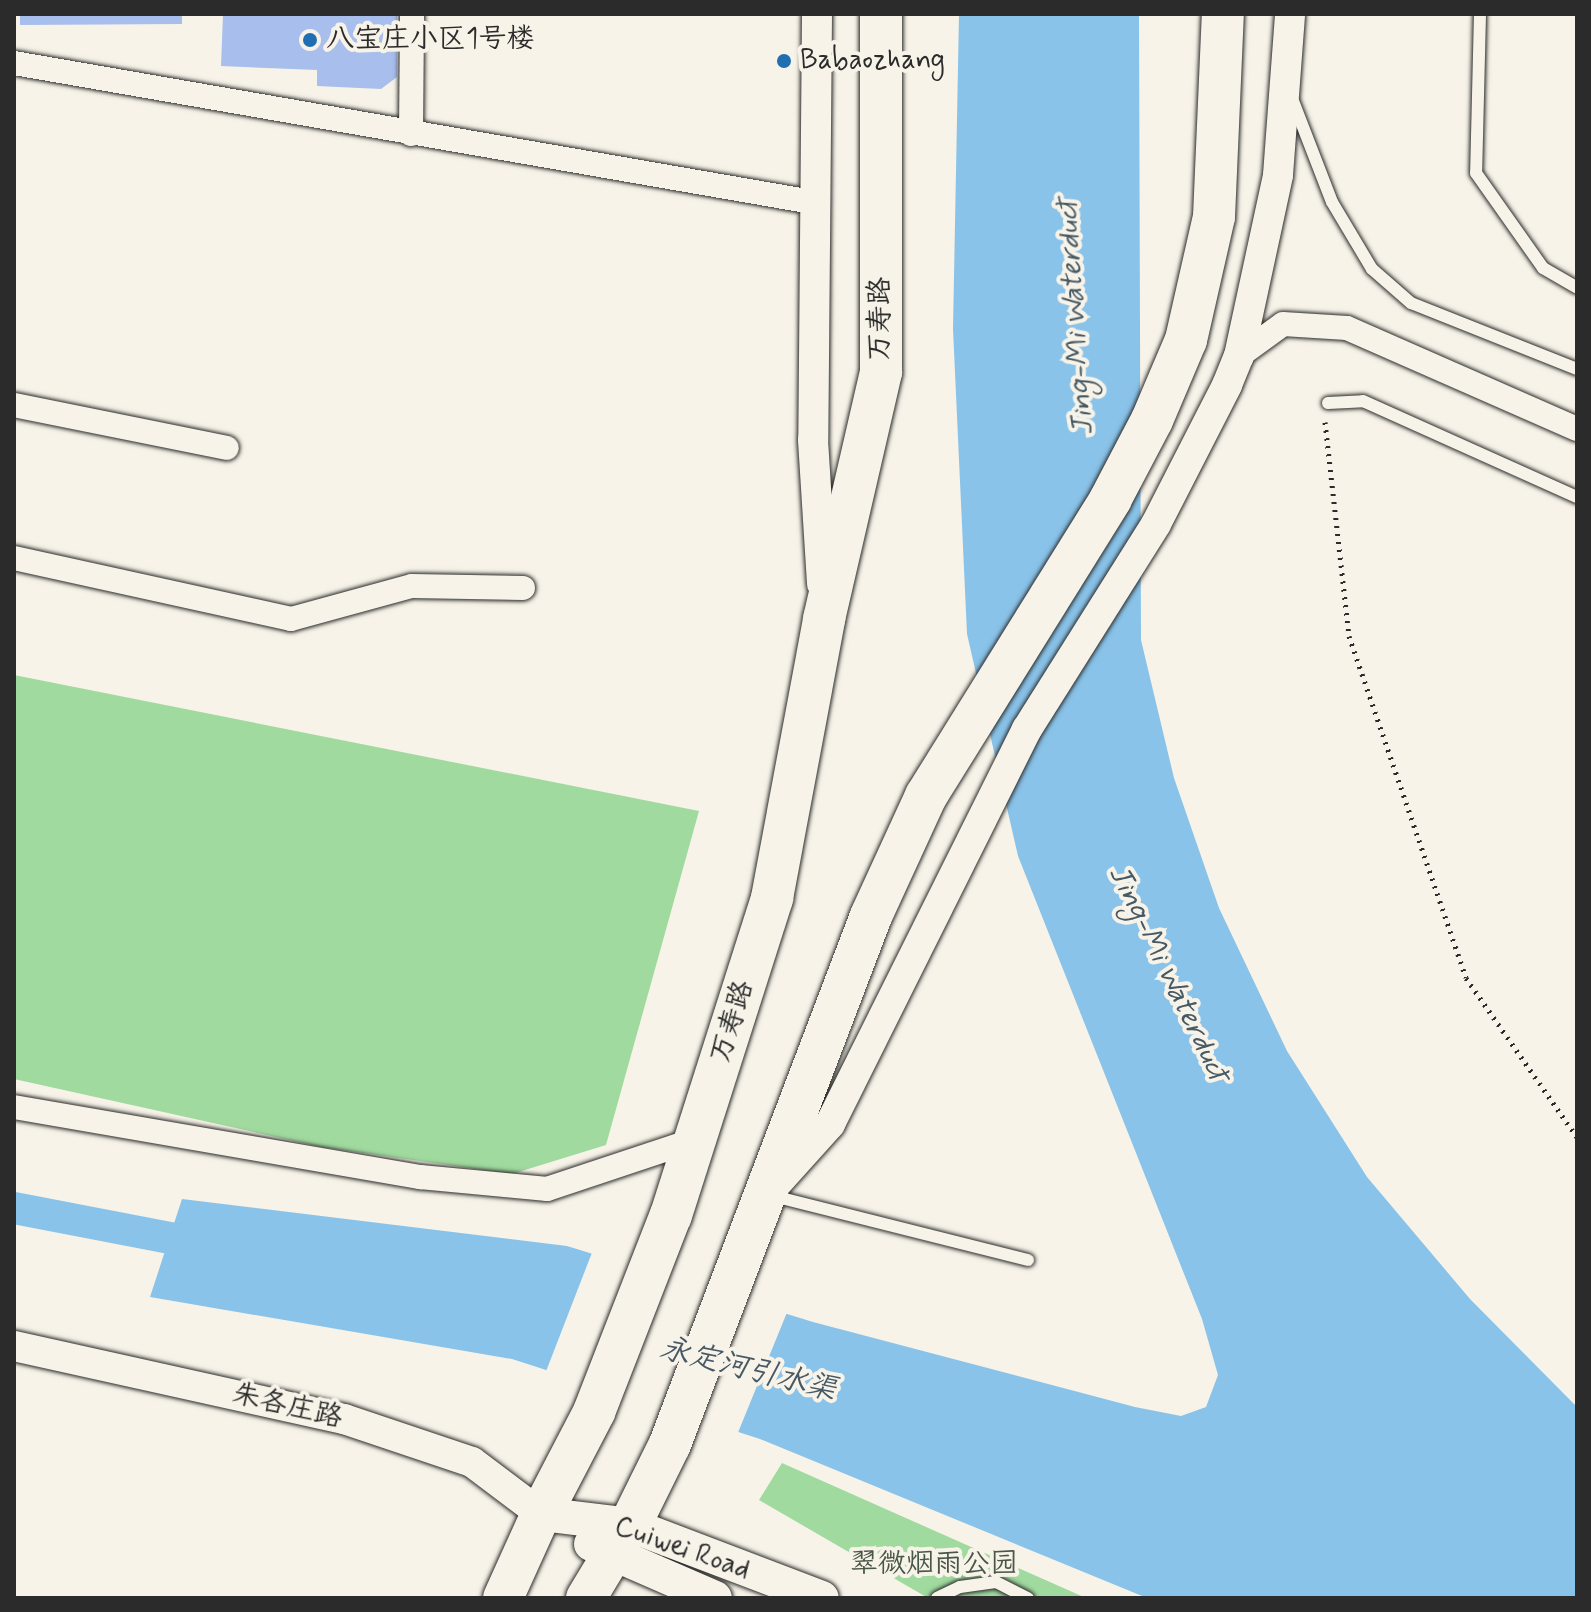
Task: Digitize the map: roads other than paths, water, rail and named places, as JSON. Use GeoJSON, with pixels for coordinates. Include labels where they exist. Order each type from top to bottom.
{"type":"FeatureCollection","features":[{"type":"Feature","properties":{"kind":"highway","name":"万寿路"},"geometry":{"type":"LineString","coordinates":[[541,1514],[594,1412],[671,1215],[772,898],[824,619],[881,372],[881,14]]}},
{"type":"Feature","properties":{"kind":"highway"},"geometry":{"type":"LineString","coordinates":[[621,1541],[670,1444],[871,916],[926,796],[1110,500],[1152,420],[1186,340],[1214,217],[1223,14]]}},
{"type":"Feature","properties":{"kind":"main road","name":"Cuiwei Road"},"geometry":{"type":"LineString","coordinates":[[541,1514],[621,1541],[822,1598]]}},
{"type":"Feature","properties":{"kind":"main road"},"geometry":{"type":"LineString","coordinates":[[503,1598],[541,1514]]}},
{"type":"Feature","properties":{"kind":"main road","name":"Cuiwei Road"},"geometry":{"type":"LineString","coordinates":[[621,1541],[715,1598]]}},
{"type":"Feature","properties":{"kind":"main road"},"geometry":{"type":"LineString","coordinates":[[586,1598],[621,1541]]}},
{"type":"Feature","properties":{"kind":"street"},"geometry":{"type":"LineString","coordinates":[[411,134],[412,14]]}},
{"type":"Feature","properties":{"kind":"street","name":"万寿路"},"geometry":{"type":"LineString","coordinates":[[817,14],[818,203],[813,440],[824,619]]}},
{"type":"Feature","properties":{"kind":"street"},"geometry":{"type":"LineString","coordinates":[[766,1194],[830,1124],[1027,729],[1156,524],[1227,385],[1239,356],[1278,175],[1290,14]]}},
{"type":"Feature","properties":{"kind":"street"},"geometry":{"type":"LineString","coordinates":[[14,63],[818,203]]}},
{"type":"Feature","properties":{"kind":"street"},"geometry":{"type":"LineString","coordinates":[[1239,356],[1283,324],[1347,328],[1577,429]]}},
{"type":"Feature","properties":{"kind":"street"},"geometry":{"type":"LineString","coordinates":[[14,405],[227,448]]}},
{"type":"Feature","properties":{"kind":"street"},"geometry":{"type":"LineString","coordinates":[[14,558],[291,619],[412,586],[523,588]]}},
{"type":"Feature","properties":{"kind":"street"},"geometry":{"type":"LineString","coordinates":[[14,1107],[420,1177],[547,1189],[697,1139]]}},
{"type":"Feature","properties":{"kind":"street","name":"朱各庄路"},"geometry":{"type":"LineString","coordinates":[[14,1346],[344,1419],[472,1462],[541,1514]]}},
{"type":"Feature","properties":{"kind":"lane"},"geometry":{"type":"LineString","coordinates":[[1480,14],[1476,173],[1543,268],[1577,288]]}},
{"type":"Feature","properties":{"kind":"lane"},"geometry":{"type":"LineString","coordinates":[[1286,62],[1295,110],[1332,202],[1372,269],[1411,303],[1577,369]]}},
{"type":"Feature","properties":{"kind":"lane"},"geometry":{"type":"LineString","coordinates":[[1328,403],[1363,401],[1577,497]]}},
{"type":"Feature","properties":{"kind":"lane"},"geometry":{"type":"LineString","coordinates":[[766,1194],[1028,1260]]}},
{"type":"Feature","properties":{"kind":"lane"},"geometry":{"type":"LineString","coordinates":[[937,1598],[960,1587],[996,1582],[1028,1598]]}},
{"type":"Feature","properties":{"kind":"water","name":"Jing-Mi Waterduct"},"geometry":{"type":"Polygon","coordinates":[[[959,14],[1139,14],[1141,640],[1174,778],[1219,908],[1287,1051],[1367,1177],[1470,1299],[1577,1407],[1577,1598],[1147,1598],[760,1439],[512,1359],[150,1297],[182,1199],[567,1246],[813,1322],[1135,1407],[1181,1416],[1206,1407],[1218,1375],[1202,1319],[1018,856],[967,634],[953,329],[959,14]]]}},
{"type":"Feature","properties":{"kind":"waterway","name":"永定河引水渠"},"geometry":{"type":"LineString","coordinates":[[14,1208],[211,1246]]}},
{"type":"Feature","properties":{"kind":"place","name":"八宝庄小区1号楼"},"geometry":{"type":"Point","coordinates":[310,40]}},
{"type":"Feature","properties":{"kind":"place","name":"Babaozhang"},"geometry":{"type":"Point","coordinates":[784,61]}},
{"type":"Feature","properties":{"kind":"park label","name":"翠微烟雨公园"},"geometry":{"type":"Point","coordinates":[934,1565]}}]}
